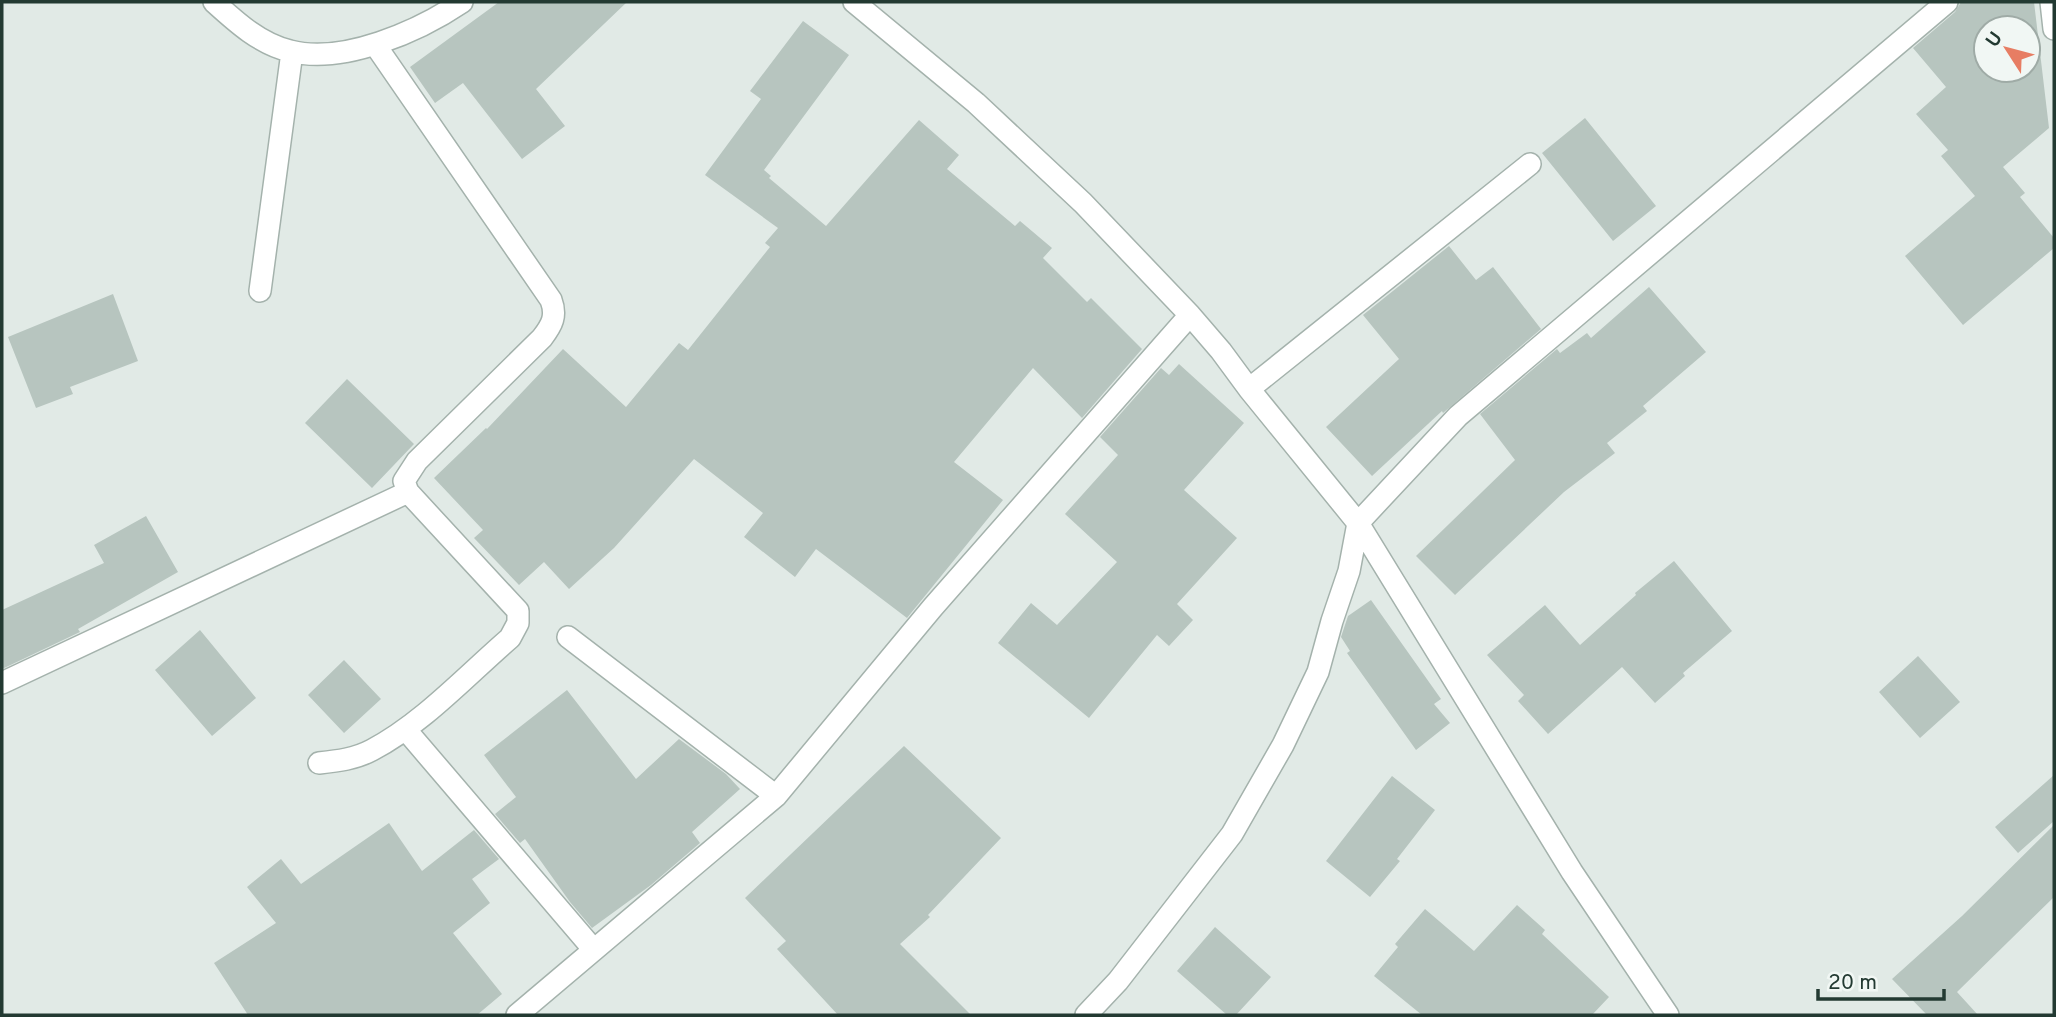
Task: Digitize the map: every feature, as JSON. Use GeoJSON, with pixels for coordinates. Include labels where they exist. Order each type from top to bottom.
{"type":"FeatureCollection","features":[{"type":"Feature","properties":{"kind":"street"},"geometry":{"type":"LineString","coordinates":[[214,2],[255,36],[292,52],[313,55],[376,46],[443,15],[462,2]]}},
{"type":"Feature","properties":{"kind":"street"},"geometry":{"type":"LineString","coordinates":[[854,2],[976,103],[1083,203],[1221,351],[1358,523],[1572,872],[1668,1015]]}},
{"type":"Feature","properties":{"kind":"street"},"geometry":{"type":"LineString","coordinates":[[1086,1015],[1118,981],[1232,834],[1283,745],[1318,672],[1349,571],[1358,523],[1458,416],[1947,2]]}},
{"type":"Feature","properties":{"kind":"street"},"geometry":{"type":"LineString","coordinates":[[2051,2],[2054,29]]}},
{"type":"Feature","properties":{"kind":"street"},"geometry":{"type":"LineString","coordinates":[[320,763],[346,760],[370,751],[406,730],[510,638],[519,623],[518,611],[408,492],[404,481],[417,461],[542,338],[553,321],[554,311],[551,300],[376,46]]}},
{"type":"Feature","properties":{"kind":"street"},"geometry":{"type":"LineString","coordinates":[[260,291],[292,52]]}},
{"type":"Feature","properties":{"kind":"street"},"geometry":{"type":"LineString","coordinates":[[1249,389],[1530,164]]}},
{"type":"Feature","properties":{"kind":"street"},"geometry":{"type":"LineString","coordinates":[[517,1015],[776,796],[933,607],[1190,315]]}},
{"type":"Feature","properties":{"kind":"street"},"geometry":{"type":"LineString","coordinates":[[2,683],[408,492]]}},
{"type":"Feature","properties":{"kind":"street"},"geometry":{"type":"LineString","coordinates":[[568,638],[776,796]]}},
{"type":"Feature","properties":{"kind":"street"},"geometry":{"type":"LineString","coordinates":[[406,730],[594,950]]}},
{"type":"Feature","properties":{"kind":"building"},"geometry":{"type":"Polygon","coordinates":[[[499,2],[627,2],[536,89],[565,126],[522,159],[463,83],[435,103],[410,67],[499,2]]]}},
{"type":"Feature","properties":{"kind":"building"},"geometry":{"type":"Polygon","coordinates":[[[1961,2],[2034,2],[2035,14],[1972,14],[1972,84],[2042,84],[2042,69],[2049,128],[2003,167],[2025,193],[2020,197],[2054,238],[2054,248],[1963,325],[1905,256],[1975,196],[1941,156],[1948,150],[1916,114],[1946,87],[1913,48],[1955,12],[1961,2]]]}},
{"type":"Feature","properties":{"kind":"building"},"geometry":{"type":"Polygon","coordinates":[[[803,21],[849,55],[764,170],[771,176],[769,178],[826,226],[919,120],[959,155],[947,169],[1015,226],[1020,221],[1052,248],[1043,258],[1087,302],[1091,298],[1142,349],[1082,418],[1033,368],[954,462],[1003,500],[907,618],[816,549],[795,577],[744,537],[763,513],[694,459],[614,548],[569,589],[544,562],[519,585],[474,538],[483,530],[434,478],[487,429],[563,349],[626,407],[679,343],[688,350],[770,247],[765,243],[778,228],[705,175],[761,99],[750,91],[803,21]]]}},
{"type":"Feature","properties":{"kind":"building"},"geometry":{"type":"Polygon","coordinates":[[[1585,118],[1656,206],[1613,241],[1542,153],[1585,118]]]}},
{"type":"Feature","properties":{"kind":"building"},"geometry":{"type":"Polygon","coordinates":[[[1449,246],[1476,280],[1493,267],[1541,329],[1443,413],[1442,411],[1372,476],[1326,427],[1399,359],[1363,315],[1449,246]]]}},
{"type":"Feature","properties":{"kind":"building"},"geometry":{"type":"Polygon","coordinates":[[[1649,287],[1706,352],[1643,406],[1647,411],[1607,443],[1615,453],[1564,492],[1455,595],[1416,556],[1515,460],[1480,414],[1557,349],[1560,353],[1587,333],[1591,338],[1649,287]]]}},
{"type":"Feature","properties":{"kind":"building"},"geometry":{"type":"Polygon","coordinates":[[[113,294],[138,361],[70,387],[73,394],[36,408],[8,337],[113,294]]]}},
{"type":"Feature","properties":{"kind":"building"},"geometry":{"type":"Polygon","coordinates":[[[1179,364],[1244,423],[1184,490],[1237,538],[1177,604],[1193,620],[1169,646],[1157,635],[1089,718],[998,643],[1031,603],[1057,625],[1117,562],[1065,514],[1118,455],[1100,437],[1161,368],[1169,375],[1179,364]]]}},
{"type":"Feature","properties":{"kind":"building"},"geometry":{"type":"Polygon","coordinates":[[[347,379],[414,444],[372,488],[305,423],[347,379]]]}},
{"type":"Feature","properties":{"kind":"building"},"geometry":{"type":"Polygon","coordinates":[[[146,516],[178,572],[78,629],[80,632],[2,669],[2,610],[104,563],[94,545],[146,516]]]}},
{"type":"Feature","properties":{"kind":"building"},"geometry":{"type":"Polygon","coordinates":[[[1674,561],[1732,631],[1683,673],[1685,676],[1655,703],[1622,667],[1548,734],[1518,701],[1524,695],[1487,655],[1545,605],[1580,645],[1636,595],[1635,593],[1674,561]]]}},
{"type":"Feature","properties":{"kind":"building"},"geometry":{"type":"Polygon","coordinates":[[[1371,600],[1441,699],[1434,704],[1450,723],[1416,750],[1347,653],[1350,651],[1341,637],[1348,616],[1371,600]]]}},
{"type":"Feature","properties":{"kind":"building"},"geometry":{"type":"Polygon","coordinates":[[[200,630],[256,698],[212,736],[155,670],[200,630]]]}},
{"type":"Feature","properties":{"kind":"building"},"geometry":{"type":"Polygon","coordinates":[[[1918,656],[1960,702],[1920,738],[1879,692],[1918,656]]]}},
{"type":"Feature","properties":{"kind":"building"},"geometry":{"type":"Polygon","coordinates":[[[344,660],[381,699],[344,733],[308,695],[344,660]]]}},
{"type":"Feature","properties":{"kind":"building"},"geometry":{"type":"Polygon","coordinates":[[[567,690],[636,779],[679,739],[726,774],[740,789],[692,832],[700,843],[651,885],[592,928],[525,839],[520,843],[495,814],[516,797],[484,755],[567,690]]]}},
{"type":"Feature","properties":{"kind":"building"},"geometry":{"type":"Polygon","coordinates":[[[904,746],[1001,838],[928,915],[930,917],[900,944],[971,1015],[838,1015],[777,949],[786,941],[745,898],[904,746]]]}},
{"type":"Feature","properties":{"kind":"building"},"geometry":{"type":"Polygon","coordinates":[[[2054,775],[2054,821],[2018,853],[1995,827],[2054,775]]]}},
{"type":"Feature","properties":{"kind":"building"},"geometry":{"type":"Polygon","coordinates":[[[1392,776],[1435,810],[1397,859],[1400,861],[1370,897],[1326,861],[1392,776]]]}},
{"type":"Feature","properties":{"kind":"building"},"geometry":{"type":"Polygon","coordinates":[[[389,823],[422,871],[474,830],[499,859],[472,879],[490,903],[453,933],[502,994],[477,1015],[248,1015],[214,963],[276,923],[247,887],[281,859],[301,884],[389,823]]]}},
{"type":"Feature","properties":{"kind":"building"},"geometry":{"type":"Polygon","coordinates":[[[2054,825],[2054,897],[1957,992],[1978,1015],[1927,1015],[1892,979],[1962,916],[2054,825]]]}},
{"type":"Feature","properties":{"kind":"building"},"geometry":{"type":"Polygon","coordinates":[[[1517,905],[1545,930],[1542,934],[1609,997],[1592,1015],[1422,1015],[1374,976],[1398,947],[1395,944],[1425,909],[1474,951],[1517,905]]]}},
{"type":"Feature","properties":{"kind":"building"},"geometry":{"type":"Polygon","coordinates":[[[1215,927],[1271,977],[1236,1015],[1227,1015],[1177,971],[1215,927]]]}}]}
